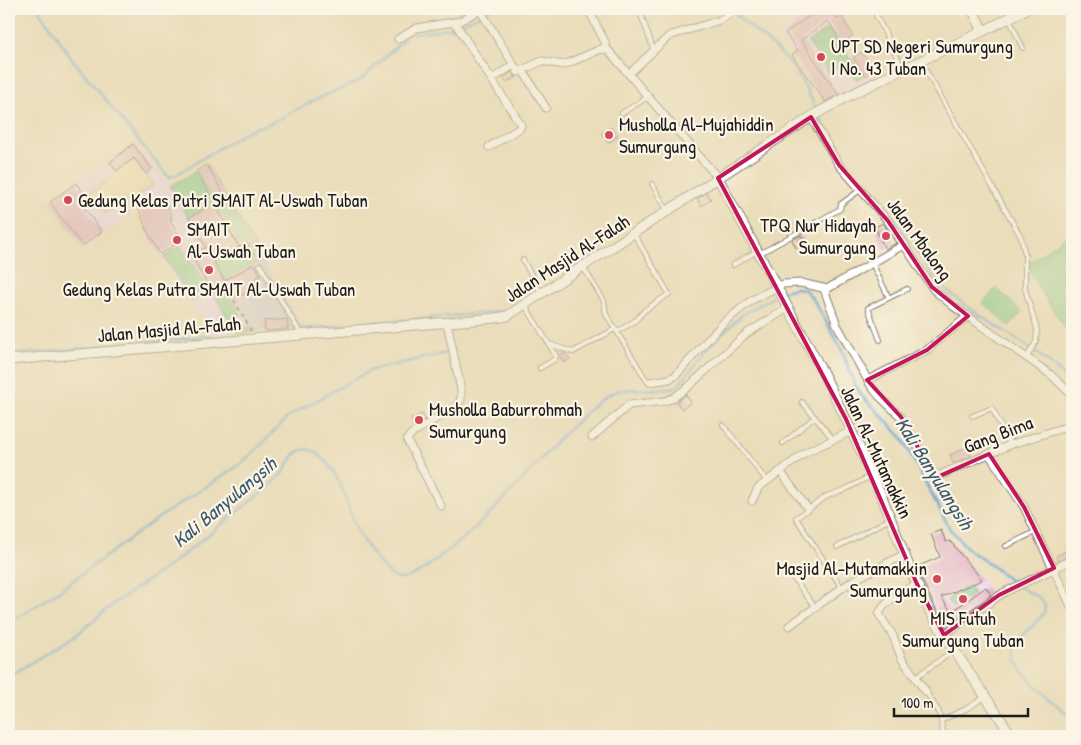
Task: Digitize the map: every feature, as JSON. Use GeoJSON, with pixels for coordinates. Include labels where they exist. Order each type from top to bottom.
{"type":"FeatureCollection","features":[{"type":"Feature","properties":{"kind":"street"},"geometry":{"type":"LineString","coordinates":[[588,9],[606,49],[718,178]]}},
{"type":"Feature","properties":{"kind":"street"},"geometry":{"type":"LineString","coordinates":[[972,9],[983,31]]}},
{"type":"Feature","properties":{"kind":"street","name":"Jalan Masjid Al-Falah"},"geometry":{"type":"LineString","coordinates":[[9,360],[504,317],[812,116],[1026,9]]}},
{"type":"Feature","properties":{"kind":"street"},"geometry":{"type":"LineString","coordinates":[[629,74],[671,34],[720,20],[736,10]]}},
{"type":"Feature","properties":{"kind":"street"},"geometry":{"type":"LineString","coordinates":[[398,39],[414,28],[456,25],[481,12],[518,72],[542,61],[564,65],[606,49]]}},
{"type":"Feature","properties":{"kind":"street"},"geometry":{"type":"LineString","coordinates":[[456,25],[521,126],[489,147]]}},
{"type":"Feature","properties":{"kind":"street"},"geometry":{"type":"LineString","coordinates":[[492,79],[513,64]]}},
{"type":"Feature","properties":{"kind":"street"},"geometry":{"type":"LineString","coordinates":[[523,71],[546,108]]}},
{"type":"Feature","properties":{"kind":"street","name":"Jalan Mbalong"},"geometry":{"type":"LineString","coordinates":[[812,116],[838,165],[883,215],[934,290],[968,316],[1028,355],[1072,395]]}},
{"type":"Feature","properties":{"kind":"street","name":"Jalan Al-Mutamakkin"},"geometry":{"type":"LineString","coordinates":[[718,178],[822,371],[852,431],[917,584],[944,635],[1012,736]]}},
{"type":"Feature","properties":{"kind":"street"},"geometry":{"type":"LineString","coordinates":[[650,382],[669,379],[676,375],[731,316],[746,304],[777,287],[784,284],[798,283],[824,289],[830,287],[904,244]]}},
{"type":"Feature","properties":{"kind":"street"},"geometry":{"type":"LineString","coordinates":[[824,289],[837,325],[868,380],[876,393],[902,418],[933,475],[937,477]]}},
{"type":"Feature","properties":{"kind":"street"},"geometry":{"type":"LineString","coordinates":[[592,437],[629,405],[665,401],[673,398],[746,334],[787,307]]}},
{"type":"Feature","properties":{"kind":"street"},"geometry":{"type":"LineString","coordinates":[[868,380],[929,349],[968,316]]}},
{"type":"Feature","properties":{"kind":"street"},"geometry":{"type":"LineString","coordinates":[[441,506],[407,440],[411,434],[455,407],[461,400],[461,390],[447,322]]}},
{"type":"Feature","properties":{"kind":"street","name":"Gang Bima"},"geometry":{"type":"LineString","coordinates":[[937,477],[1010,444],[1072,425]]}},
{"type":"Feature","properties":{"kind":"street"},"geometry":{"type":"LineString","coordinates":[[752,501],[757,489],[807,451],[852,431]]}},
{"type":"Feature","properties":{"kind":"street"},"geometry":{"type":"LineString","coordinates":[[989,454],[1021,502],[1072,608]]}},
{"type":"Feature","properties":{"kind":"street"},"geometry":{"type":"LineString","coordinates":[[780,471],[808,509]]}},
{"type":"Feature","properties":{"kind":"street"},"geometry":{"type":"LineString","coordinates":[[789,626],[842,588],[904,554]]}},
{"type":"Feature","properties":{"kind":"street"},"geometry":{"type":"LineString","coordinates":[[944,635],[1003,593],[1072,560]]}},
{"type":"Feature","properties":{"kind":"street"},"geometry":{"type":"LineString","coordinates":[[917,584],[898,595],[879,613],[893,636],[902,659],[926,692]]}},
{"type":"Feature","properties":{"kind":"lane"},"geometry":{"type":"LineString","coordinates":[[639,9],[654,52]]}},
{"type":"Feature","properties":{"kind":"lane"},"geometry":{"type":"LineString","coordinates":[[873,9],[903,70]]}},
{"type":"Feature","properties":{"kind":"lane"},"geometry":{"type":"LineString","coordinates":[[1009,18],[1023,48]]}},
{"type":"Feature","properties":{"kind":"lane"},"geometry":{"type":"LineString","coordinates":[[921,62],[1021,236],[1025,251],[1025,289],[1037,330],[1037,338],[1028,355]]}},
{"type":"Feature","properties":{"kind":"lane"},"geometry":{"type":"LineString","coordinates":[[622,113],[648,97]]}},
{"type":"Feature","properties":{"kind":"lane"},"geometry":{"type":"LineString","coordinates":[[652,184],[668,211]]}},
{"type":"Feature","properties":{"kind":"lane"},"geometry":{"type":"LineString","coordinates":[[733,265],[840,209],[841,204],[861,190]]}},
{"type":"Feature","properties":{"kind":"lane"},"geometry":{"type":"LineString","coordinates":[[549,344],[573,352],[636,320],[644,311],[669,293],[634,233]]}},
{"type":"Feature","properties":{"kind":"lane"},"geometry":{"type":"LineString","coordinates":[[523,260],[541,294]]}},
{"type":"Feature","properties":{"kind":"lane"},"geometry":{"type":"LineString","coordinates":[[872,263],[889,298]]}},
{"type":"Feature","properties":{"kind":"lane"},"geometry":{"type":"LineString","coordinates":[[260,265],[301,334]]}},
{"type":"Feature","properties":{"kind":"lane"},"geometry":{"type":"LineString","coordinates":[[583,267],[604,302],[606,314],[647,381],[650,382]]}},
{"type":"Feature","properties":{"kind":"lane"},"geometry":{"type":"LineString","coordinates":[[880,340],[868,308],[907,289]]}},
{"type":"Feature","properties":{"kind":"lane"},"geometry":{"type":"LineString","coordinates":[[525,305],[556,357],[540,368]]}},
{"type":"Feature","properties":{"kind":"lane"},"geometry":{"type":"LineString","coordinates":[[802,402],[833,439]]}},
{"type":"Feature","properties":{"kind":"lane"},"geometry":{"type":"LineString","coordinates":[[972,416],[992,408],[1010,444]]}},
{"type":"Feature","properties":{"kind":"lane"},"geometry":{"type":"LineString","coordinates":[[783,443],[815,417]]}},
{"type":"Feature","properties":{"kind":"lane"},"geometry":{"type":"LineString","coordinates":[[723,425],[766,481]]}},
{"type":"Feature","properties":{"kind":"lane"},"geometry":{"type":"LineString","coordinates":[[842,588],[797,520],[797,517],[829,495],[846,490],[872,476]]}},
{"type":"Feature","properties":{"kind":"lane"},"geometry":{"type":"LineString","coordinates":[[937,477],[958,517]]}},
{"type":"Feature","properties":{"kind":"lane"},"geometry":{"type":"LineString","coordinates":[[836,547],[890,518]]}},
{"type":"Feature","properties":{"kind":"lane"},"geometry":{"type":"LineString","coordinates":[[1006,546],[1036,531]]}},
{"type":"Feature","properties":{"kind":"lane"},"geometry":{"type":"LineString","coordinates":[[794,579],[816,607]]}},
{"type":"Feature","properties":{"kind":"lane"},"geometry":{"type":"LineString","coordinates":[[916,677],[954,650]]}},
{"type":"Feature","properties":{"kind":"lane"},"geometry":{"type":"LineString","coordinates":[[926,692],[938,709],[942,720],[944,736]]}},
{"type":"Feature","properties":{"kind":"lane"},"geometry":{"type":"LineString","coordinates":[[942,720],[985,697]]}},
{"type":"Feature","properties":{"kind":"path"},"geometry":{"type":"LineString","coordinates":[[226,286],[256,338]]}},
{"type":"Feature","properties":{"kind":"highlighted area"},"geometry":{"type":"Polygon","coordinates":[[[811,117],[839,165],[888,221],[932,287],[968,316],[927,350],[867,380],[901,417],[935,478],[989,454],[1024,507],[1054,568],[999,595],[944,635],[917,584],[846,419],[718,178],[811,117]]]}},
{"type":"Feature","properties":{"kind":"shaded area","name":"UPT SD Negeri Sumurgung I No. 43 Tuban"},"geometry":{"type":"Polygon","coordinates":[[[813,9],[837,9],[854,37],[842,44],[851,58],[862,51],[880,77],[826,103],[777,34],[813,9]]]}},
{"type":"Feature","properties":{"kind":"shaded area","name":"SMAIT Al-Uswah Tuban"},"geometry":{"type":"Polygon","coordinates":[[[134,142],[170,186],[254,332],[212,336],[159,254],[147,232],[139,208],[83,249],[49,201],[134,142]]]}},
{"type":"Feature","properties":{"kind":"shaded area"},"geometry":{"type":"Polygon","coordinates":[[[207,165],[303,329],[254,332],[170,186],[207,165]]]}},
{"type":"Feature","properties":{"kind":"shaded area","name":"MIS Futuh Sumurgung Tuban"},"geometry":{"type":"Polygon","coordinates":[[[973,568],[994,596],[945,632],[928,602],[959,590],[954,576],[973,568]]]}},
{"type":"Feature","properties":{"kind":"green space"},"geometry":{"type":"Polygon","coordinates":[[[828,28],[850,59],[829,73],[808,42],[828,28]]]}},
{"type":"Feature","properties":{"kind":"green space"},"geometry":{"type":"Polygon","coordinates":[[[852,60],[863,76],[856,80],[845,65],[852,60]]]}},
{"type":"Feature","properties":{"kind":"green space"},"geometry":{"type":"Polygon","coordinates":[[[207,165],[263,259],[225,281],[170,186],[207,165]]]}},
{"type":"Feature","properties":{"kind":"green space"},"geometry":{"type":"Polygon","coordinates":[[[1072,232],[1072,339],[1025,266],[1072,232]]]}},
{"type":"Feature","properties":{"kind":"green space"},"geometry":{"type":"Polygon","coordinates":[[[181,246],[209,290],[192,301],[164,257],[181,246]]]}},
{"type":"Feature","properties":{"kind":"green space"},"geometry":{"type":"Polygon","coordinates":[[[225,288],[241,314],[230,321],[214,294],[225,288]]]}},
{"type":"Feature","properties":{"kind":"green space"},"geometry":{"type":"Polygon","coordinates":[[[996,288],[1022,312],[1009,326],[983,303],[996,288]]]}},
{"type":"Feature","properties":{"kind":"green space"},"geometry":{"type":"Polygon","coordinates":[[[251,327],[254,332],[237,334],[233,329],[251,327]]]}},
{"type":"Feature","properties":{"kind":"green space"},"geometry":{"type":"Polygon","coordinates":[[[968,585],[974,594],[953,608],[947,600],[968,585]]]}},
{"type":"Feature","properties":{"kind":"sand"},"geometry":{"type":"Polygon","coordinates":[[[134,160],[153,186],[105,213],[90,193],[134,160]]]}},
{"type":"Feature","properties":{"kind":"building"},"geometry":{"type":"Polygon","coordinates":[[[824,9],[831,9],[838,19],[842,17],[853,36],[842,43],[828,21],[801,40],[838,94],[825,102],[792,55],[798,50],[785,33],[812,14],[813,16],[824,9]]]}},
{"type":"Feature","properties":{"kind":"building"},"geometry":{"type":"Polygon","coordinates":[[[861,52],[874,70],[866,76],[853,58],[861,52]]]}},
{"type":"Feature","properties":{"kind":"building"},"geometry":{"type":"Polygon","coordinates":[[[512,72],[516,77],[506,82],[503,78],[512,72]]]}},
{"type":"Feature","properties":{"kind":"building","name":"Musholla Al-Mujahiddin Sumurgung"},"geometry":{"type":"Polygon","coordinates":[[[611,127],[617,136],[608,143],[601,133],[611,127]]]}},
{"type":"Feature","properties":{"kind":"building"},"geometry":{"type":"Polygon","coordinates":[[[133,144],[152,169],[146,174],[134,158],[116,171],[110,162],[133,144]]]}},
{"type":"Feature","properties":{"kind":"building"},"geometry":{"type":"Polygon","coordinates":[[[207,165],[226,198],[216,204],[196,171],[207,165]]]}},
{"type":"Feature","properties":{"kind":"building"},"geometry":{"type":"Polygon","coordinates":[[[76,183],[86,197],[80,202],[102,232],[82,246],[50,202],[76,183]]]}},
{"type":"Feature","properties":{"kind":"building"},"geometry":{"type":"Polygon","coordinates":[[[706,193],[711,199],[701,206],[697,199],[706,193]]]}},
{"type":"Feature","properties":{"kind":"building"},"geometry":{"type":"Polygon","coordinates":[[[164,197],[172,219],[170,220],[182,241],[160,254],[147,231],[137,204],[164,197]]]}},
{"type":"Feature","properties":{"kind":"building"},"geometry":{"type":"Polygon","coordinates":[[[214,203],[239,247],[214,262],[226,284],[212,292],[191,255],[206,247],[189,218],[214,203]]]}},
{"type":"Feature","properties":{"kind":"building","name":"TPQ Nur Hidayah Sumurgung"},"geometry":{"type":"Polygon","coordinates":[[[883,223],[896,243],[885,249],[875,227],[883,223]]]}},
{"type":"Feature","properties":{"kind":"building"},"geometry":{"type":"Polygon","coordinates":[[[801,235],[806,243],[796,248],[792,240],[801,235]]]}},
{"type":"Feature","properties":{"kind":"building"},"geometry":{"type":"Polygon","coordinates":[[[247,243],[254,255],[246,259],[239,247],[247,243]]]}},
{"type":"Feature","properties":{"kind":"building"},"geometry":{"type":"Polygon","coordinates":[[[254,264],[261,276],[256,278],[260,285],[236,298],[225,280],[254,264]]]}},
{"type":"Feature","properties":{"kind":"building"},"geometry":{"type":"Polygon","coordinates":[[[287,319],[288,329],[265,331],[264,321],[287,319]]]}},
{"type":"Feature","properties":{"kind":"building"},"geometry":{"type":"Polygon","coordinates":[[[565,353],[570,359],[564,363],[560,356],[565,353]]]}},
{"type":"Feature","properties":{"kind":"building"},"geometry":{"type":"Polygon","coordinates":[[[686,395],[691,402],[682,409],[677,402],[686,395]]]}},
{"type":"Feature","properties":{"kind":"building","name":"Musholla Baburrohmah Sumurgung"},"geometry":{"type":"Polygon","coordinates":[[[422,414],[425,419],[414,426],[411,419],[422,414]]]}},
{"type":"Feature","properties":{"kind":"building"},"geometry":{"type":"Polygon","coordinates":[[[967,447],[971,456],[953,463],[950,455],[967,447]]]}},
{"type":"Feature","properties":{"kind":"building"},"geometry":{"type":"Polygon","coordinates":[[[941,530],[946,542],[950,541],[982,580],[941,597],[951,612],[986,587],[991,595],[946,627],[916,567],[940,557],[931,534],[941,530]]]}},
{"type":"Feature","properties":{"kind":"building"},"geometry":{"type":"Polygon","coordinates":[[[1066,551],[1069,556],[1058,561],[1056,556],[1066,551]]]}},
{"type":"Feature","properties":{"kind":"waterway"},"geometry":{"type":"LineString","coordinates":[[39,9],[69,55],[170,177],[247,131],[273,122],[319,98],[361,80],[404,39]]}},
{"type":"Feature","properties":{"kind":"waterway"},"geometry":{"type":"LineString","coordinates":[[413,34],[456,27],[491,9]]}},
{"type":"Feature","properties":{"kind":"waterway"},"geometry":{"type":"LineString","coordinates":[[731,9],[778,50],[792,66],[805,86],[830,139],[843,160],[899,225],[922,261],[938,281],[969,308],[1041,356],[1072,385]]}},
{"type":"Feature","properties":{"kind":"waterway","name":"Kali Banyulangsih"},"geometry":{"type":"LineString","coordinates":[[9,676],[75,636],[112,605],[173,563],[272,484],[283,473],[293,456],[304,449],[316,452],[333,471],[357,530],[369,550],[388,572],[399,579],[420,572],[482,522],[564,434],[598,402],[618,391],[661,389],[678,386],[710,345],[742,315],[784,291],[796,288],[805,290],[813,299],[840,346],[856,387],[863,397],[902,438],[950,529],[969,550],[1015,585],[1040,598],[1045,606],[1044,613],[1020,640],[1017,645],[1016,655],[1019,665],[1026,675],[1045,695],[1072,718]]}},
{"type":"Feature","properties":{"kind":"waterway"},"geometry":{"type":"LineString","coordinates":[[303,329],[508,311]]}},
{"type":"Feature","properties":{"kind":"waterway"},"geometry":{"type":"LineString","coordinates":[[9,355],[212,336]]}},
{"type":"Feature","properties":{"kind":"waterway"},"geometry":{"type":"LineString","coordinates":[[9,623],[56,593],[158,518],[238,466],[289,416],[371,370],[451,352]]}},
{"type":"Feature","properties":{"kind":"place","name":"UPT SD Negeri Sumurgung I No. 43 Tuban"},"geometry":{"type":"Point","coordinates":[821,57]}},
{"type":"Feature","properties":{"kind":"place","name":"Musholla Al-Mujahiddin Sumurgung"},"geometry":{"type":"Point","coordinates":[609,135]}},
{"type":"Feature","properties":{"kind":"place","name":"Gedung Kelas Putri SMAIT Al-Uswah Tuban"},"geometry":{"type":"Point","coordinates":[68,200]}},
{"type":"Feature","properties":{"kind":"place","name":"TPQ Nur Hidayah Sumurgung"},"geometry":{"type":"Point","coordinates":[886,236]}},
{"type":"Feature","properties":{"kind":"place","name":"SMAIT Al-Uswah Tuban"},"geometry":{"type":"Point","coordinates":[177,240]}},
{"type":"Feature","properties":{"kind":"place","name":"Gedung Kelas Putra SMAIT Al-Uswah Tuban"},"geometry":{"type":"Point","coordinates":[209,270]}},
{"type":"Feature","properties":{"kind":"place","name":"Musholla Baburrohmah Sumurgung"},"geometry":{"type":"Point","coordinates":[419,420]}},
{"type":"Feature","properties":{"kind":"place","name":"Masjid Al-Mutamakkin Sumurgung"},"geometry":{"type":"Point","coordinates":[937,579]}},
{"type":"Feature","properties":{"kind":"place","name":"MIS Futuh Sumurgung Tuban"},"geometry":{"type":"Point","coordinates":[963,599]}}]}
